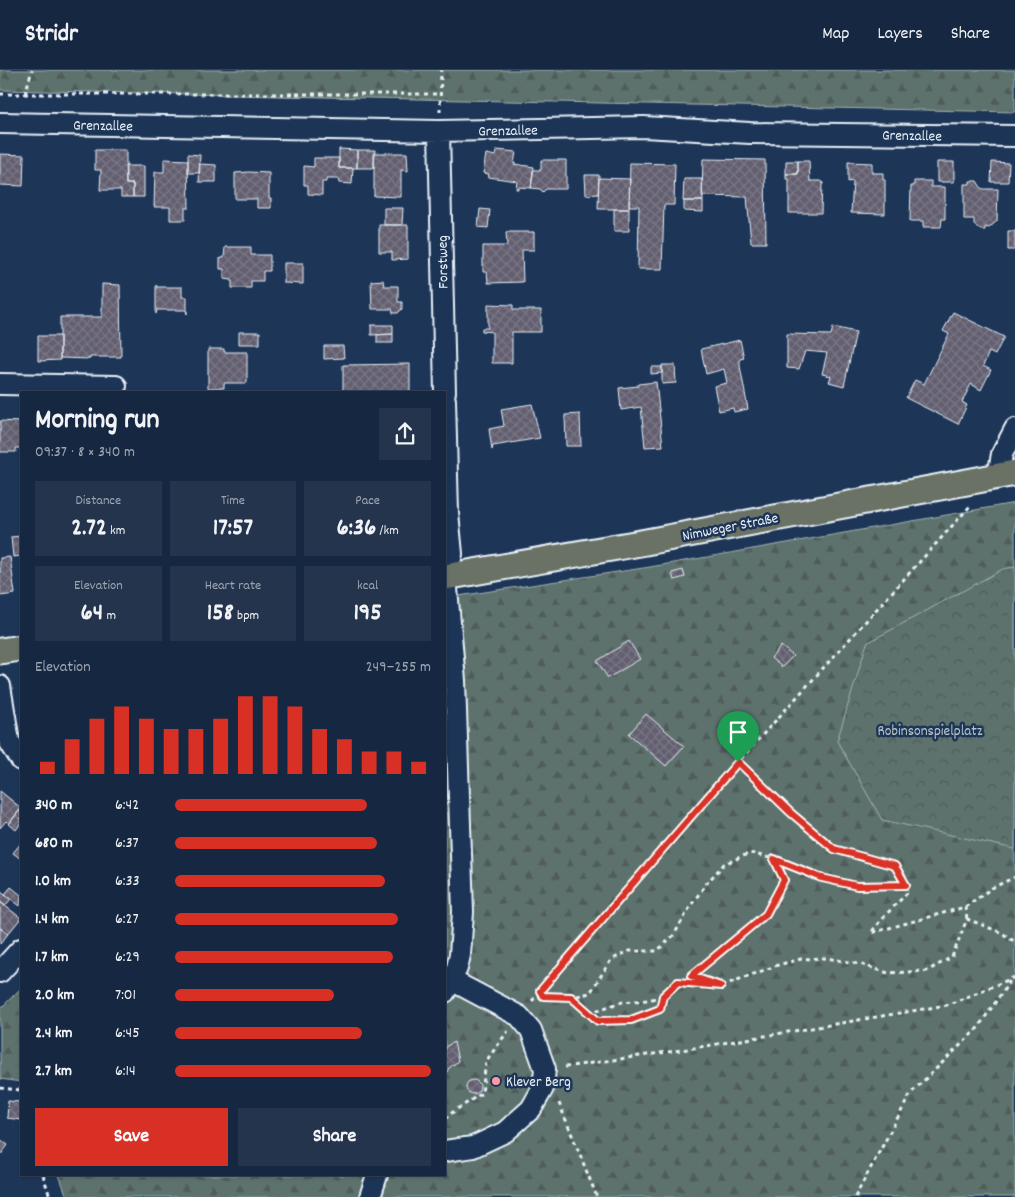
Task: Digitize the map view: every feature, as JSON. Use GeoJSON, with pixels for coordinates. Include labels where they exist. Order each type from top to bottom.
{"type":"FeatureCollection","features":[{"type":"Feature","properties":{"kind":"main road","name":"Nimweger Straße"},"geometry":{"type":"LineString","coordinates":[[446,577],[1006,475]]}},
{"type":"Feature","properties":{"kind":"main road"},"geometry":{"type":"LineString","coordinates":[[0,651],[20,648]]}},
{"type":"Feature","properties":{"kind":"street","name":"Grenzallee"},"geometry":{"type":"LineString","coordinates":[[0,123],[439,131],[644,127],[750,133],[1015,136]]}},
{"type":"Feature","properties":{"kind":"street","name":"Forstweg"},"geometry":{"type":"LineString","coordinates":[[439,131],[445,391]]}},
{"type":"Feature","properties":{"kind":"street"},"geometry":{"type":"LineString","coordinates":[[0,384],[116,386]]}},
{"type":"Feature","properties":{"kind":"street"},"geometry":{"type":"LineString","coordinates":[[1006,475],[1002,454],[1015,429]]}},
{"type":"Feature","properties":{"kind":"street"},"geometry":{"type":"LineString","coordinates":[[446,438],[448,513],[452,554],[446,574]]}},
{"type":"Feature","properties":{"kind":"street"},"geometry":{"type":"LineString","coordinates":[[446,583],[450,607],[455,681],[463,912],[460,955],[448,986],[519,1016],[531,1030],[545,1069],[543,1088],[531,1109],[505,1132],[473,1147],[446,1151]]}},
{"type":"Feature","properties":{"kind":"street"},"geometry":{"type":"LineString","coordinates":[[0,686],[2,720],[9,741],[20,758]]}},
{"type":"Feature","properties":{"kind":"street"},"geometry":{"type":"LineString","coordinates":[[0,972],[20,950]]}},
{"type":"Feature","properties":{"kind":"street"},"geometry":{"type":"LineString","coordinates":[[370,1197],[377,1176]]}},
{"type":"Feature","properties":{"kind":"path"},"geometry":{"type":"LineString","coordinates":[[25,94],[32,70]]}},
{"type":"Feature","properties":{"kind":"path"},"geometry":{"type":"LineString","coordinates":[[439,131],[441,70]]}},
{"type":"Feature","properties":{"kind":"path"},"geometry":{"type":"LineString","coordinates":[[0,94],[440,94]]}},
{"type":"Feature","properties":{"kind":"path"},"geometry":{"type":"LineString","coordinates":[[446,1118],[482,1092],[486,1061],[519,1016],[738,762],[1006,475]]}},
{"type":"Feature","properties":{"kind":"path"},"geometry":{"type":"LineString","coordinates":[[738,762],[791,813],[834,849],[895,866],[909,891],[892,910],[878,921],[871,934],[965,906],[992,888],[1015,878]]}},
{"type":"Feature","properties":{"kind":"path"},"geometry":{"type":"LineString","coordinates":[[540,991],[543,996],[571,997],[590,993],[611,960],[628,951],[657,951],[674,934],[706,884],[724,864],[750,853],[774,859],[822,878],[857,886],[906,885]]}},
{"type":"Feature","properties":{"kind":"path"},"geometry":{"type":"LineString","coordinates":[[721,986],[691,976],[766,914],[784,880],[774,859]]}},
{"type":"Feature","properties":{"kind":"path"},"geometry":{"type":"LineString","coordinates":[[589,1013],[622,1002],[648,1000],[663,996],[678,982],[721,986],[778,965],[802,959],[827,958],[860,964],[888,973],[927,971],[952,957],[966,919],[965,906]]}},
{"type":"Feature","properties":{"kind":"path"},"geometry":{"type":"LineString","coordinates":[[966,919],[1002,933],[1015,942]]}},
{"type":"Feature","properties":{"kind":"path"},"geometry":{"type":"LineString","coordinates":[[597,1197],[545,1069],[688,1049],[947,1005],[1014,977]]}},
{"type":"Feature","properties":{"kind":"path"},"geometry":{"type":"LineString","coordinates":[[855,1197],[912,1093],[977,1029],[1014,977]]}},
{"type":"Feature","properties":{"kind":"path"},"geometry":{"type":"LineString","coordinates":[[571,997],[598,1021],[631,1020],[660,1009],[663,996]]}},
{"type":"Feature","properties":{"kind":"path"},"geometry":{"type":"LineString","coordinates":[[0,1088],[20,1090]]}},
{"type":"Feature","properties":{"kind":"path"},"geometry":{"type":"LineString","coordinates":[[43,1176],[50,1197]]}},
{"type":"Feature","properties":{"kind":"green space"},"geometry":{"type":"Polygon","coordinates":[[[0,70],[1015,70],[1015,112],[0,90],[0,70]]]}},
{"type":"Feature","properties":{"kind":"green space"},"geometry":{"type":"Polygon","coordinates":[[[1015,503],[1015,1197],[67,1197],[59,1176],[446,1176],[446,598],[650,567],[1015,503]]]}},
{"type":"Feature","properties":{"kind":"green space","name":"Robinsonspielplatz"},"geometry":{"type":"Polygon","coordinates":[[[1015,567],[1015,849],[882,820],[837,741],[867,643],[1003,569],[1015,567]]]}},
{"type":"Feature","properties":{"kind":"green space"},"geometry":{"type":"Polygon","coordinates":[[[20,989],[20,1082],[0,1079],[0,1009],[20,989]]]}},
{"type":"Feature","properties":{"kind":"building"},"geometry":{"type":"Polygon","coordinates":[[[339,149],[357,150],[357,168],[339,168],[339,149]]]}},
{"type":"Feature","properties":{"kind":"building"},"geometry":{"type":"Polygon","coordinates":[[[95,150],[126,150],[126,184],[133,184],[133,197],[121,197],[121,190],[100,190],[101,170],[95,170],[95,150]]]}},
{"type":"Feature","properties":{"kind":"building"},"geometry":{"type":"Polygon","coordinates":[[[357,150],[375,150],[374,168],[357,168],[357,150]]]}},
{"type":"Feature","properties":{"kind":"building"},"geometry":{"type":"Polygon","coordinates":[[[497,150],[516,152],[514,164],[534,167],[531,188],[518,187],[516,189],[517,181],[488,177],[489,174],[483,173],[486,154],[496,156],[497,150]]]}},
{"type":"Feature","properties":{"kind":"building"},"geometry":{"type":"Polygon","coordinates":[[[374,153],[407,153],[408,171],[401,170],[401,197],[374,196],[374,153]]]}},
{"type":"Feature","properties":{"kind":"building"},"geometry":{"type":"Polygon","coordinates":[[[0,154],[24,155],[23,186],[0,185],[0,154]]]}},
{"type":"Feature","properties":{"kind":"building"},"geometry":{"type":"Polygon","coordinates":[[[188,154],[200,155],[199,173],[188,173],[188,154]]]}},
{"type":"Feature","properties":{"kind":"building"},"geometry":{"type":"Polygon","coordinates":[[[314,158],[339,158],[339,168],[353,168],[352,184],[339,183],[338,179],[326,179],[326,182],[322,182],[322,195],[308,194],[308,185],[304,185],[304,166],[314,167],[314,158]]]}},
{"type":"Feature","properties":{"kind":"building"},"geometry":{"type":"Polygon","coordinates":[[[164,159],[188,160],[189,208],[185,208],[185,220],[170,220],[170,207],[154,207],[155,172],[164,172],[164,159]]]}},
{"type":"Feature","properties":{"kind":"building"},"geometry":{"type":"Polygon","coordinates":[[[703,159],[765,160],[766,243],[751,243],[747,197],[702,196],[703,159]]]}},
{"type":"Feature","properties":{"kind":"building"},"geometry":{"type":"Polygon","coordinates":[[[541,160],[566,160],[566,189],[546,189],[543,192],[540,189],[531,188],[533,170],[541,170],[541,160]]]}},
{"type":"Feature","properties":{"kind":"building"},"geometry":{"type":"Polygon","coordinates":[[[786,161],[798,161],[798,174],[786,174],[786,161]]]}},
{"type":"Feature","properties":{"kind":"building"},"geometry":{"type":"Polygon","coordinates":[[[798,161],[809,161],[810,181],[821,181],[824,183],[822,184],[821,213],[789,213],[789,179],[786,179],[786,174],[798,174],[798,161]]]}},
{"type":"Feature","properties":{"kind":"building"},"geometry":{"type":"Polygon","coordinates":[[[848,162],[872,163],[872,173],[883,173],[883,180],[885,180],[885,214],[851,213],[853,181],[848,182],[848,162]]]}},
{"type":"Feature","properties":{"kind":"building"},"geometry":{"type":"Polygon","coordinates":[[[937,162],[954,162],[954,182],[937,182],[937,162]]]}},
{"type":"Feature","properties":{"kind":"building"},"geometry":{"type":"Polygon","coordinates":[[[992,162],[1009,163],[1008,182],[991,182],[992,162]]]}},
{"type":"Feature","properties":{"kind":"building"},"geometry":{"type":"Polygon","coordinates":[[[630,163],[675,164],[674,205],[664,205],[662,269],[638,269],[639,206],[629,206],[630,163]]]}},
{"type":"Feature","properties":{"kind":"building"},"geometry":{"type":"Polygon","coordinates":[[[200,164],[216,165],[216,182],[199,182],[200,164]]]}},
{"type":"Feature","properties":{"kind":"building"},"geometry":{"type":"Polygon","coordinates":[[[125,166],[144,166],[144,197],[133,197],[133,184],[126,184],[125,166]]]}},
{"type":"Feature","properties":{"kind":"building"},"geometry":{"type":"Polygon","coordinates":[[[235,173],[269,173],[271,208],[257,208],[257,199],[235,199],[235,173]]]}},
{"type":"Feature","properties":{"kind":"building"},"geometry":{"type":"Polygon","coordinates":[[[585,175],[599,175],[598,194],[586,195],[585,175]]]}},
{"type":"Feature","properties":{"kind":"building"},"geometry":{"type":"Polygon","coordinates":[[[599,178],[630,179],[629,209],[598,209],[599,178]]]}},
{"type":"Feature","properties":{"kind":"building"},"geometry":{"type":"Polygon","coordinates":[[[684,179],[702,179],[703,201],[683,201],[684,179]]]}},
{"type":"Feature","properties":{"kind":"building"},"geometry":{"type":"Polygon","coordinates":[[[914,181],[931,181],[931,187],[945,187],[945,219],[942,219],[941,227],[923,227],[923,221],[910,221],[911,186],[914,186],[914,181]]]}},
{"type":"Feature","properties":{"kind":"building"},"geometry":{"type":"Polygon","coordinates":[[[970,181],[977,181],[982,189],[998,189],[997,221],[989,228],[985,227],[985,230],[981,230],[974,225],[974,219],[964,219],[964,184],[970,184],[970,181]]]}},
{"type":"Feature","properties":{"kind":"building"},"geometry":{"type":"Polygon","coordinates":[[[684,201],[703,201],[703,212],[684,211],[684,201]]]}},
{"type":"Feature","properties":{"kind":"building"},"geometry":{"type":"Polygon","coordinates":[[[384,208],[403,208],[402,225],[384,225],[384,208]]]}},
{"type":"Feature","properties":{"kind":"building"},"geometry":{"type":"Polygon","coordinates":[[[480,209],[490,210],[488,228],[478,227],[480,209]]]}},
{"type":"Feature","properties":{"kind":"building"},"geometry":{"type":"Polygon","coordinates":[[[614,209],[629,209],[629,231],[614,231],[614,209]]]}},
{"type":"Feature","properties":{"kind":"building"},"geometry":{"type":"Polygon","coordinates":[[[379,225],[408,225],[408,259],[392,260],[392,252],[379,252],[379,225]]]}},
{"type":"Feature","properties":{"kind":"building"},"geometry":{"type":"Polygon","coordinates":[[[1008,231],[1015,231],[1015,250],[1008,250],[1008,231]]]}},
{"type":"Feature","properties":{"kind":"building"},"geometry":{"type":"Polygon","coordinates":[[[506,232],[534,232],[534,250],[522,250],[523,282],[488,283],[487,272],[483,272],[483,246],[507,246],[506,232]]]}},
{"type":"Feature","properties":{"kind":"building"},"geometry":{"type":"Polygon","coordinates":[[[225,247],[251,247],[251,255],[270,255],[270,271],[263,271],[263,281],[251,281],[251,288],[232,288],[232,280],[224,279],[224,269],[220,269],[220,258],[224,258],[225,247]]]}},
{"type":"Feature","properties":{"kind":"building"},"geometry":{"type":"Polygon","coordinates":[[[284,263],[303,263],[303,284],[284,283],[284,263]]]}},
{"type":"Feature","properties":{"kind":"building"},"geometry":{"type":"Polygon","coordinates":[[[383,280],[384,286],[398,286],[398,302],[402,302],[402,309],[398,313],[393,313],[392,309],[372,309],[371,281],[383,280]]]}},
{"type":"Feature","properties":{"kind":"building"},"geometry":{"type":"Polygon","coordinates":[[[102,284],[120,285],[121,357],[60,358],[60,317],[102,317],[102,284]]]}},
{"type":"Feature","properties":{"kind":"building"},"geometry":{"type":"Polygon","coordinates":[[[156,285],[157,287],[182,287],[182,297],[187,297],[187,314],[186,310],[157,310],[156,314],[156,285]]]}},
{"type":"Feature","properties":{"kind":"building"},"geometry":{"type":"Polygon","coordinates":[[[488,304],[513,305],[513,310],[541,310],[541,332],[512,332],[512,363],[492,363],[492,332],[482,331],[482,328],[488,328],[488,304]]]}},
{"type":"Feature","properties":{"kind":"building"},"geometry":{"type":"Polygon","coordinates":[[[953,312],[1004,337],[995,355],[989,352],[983,366],[991,370],[981,390],[971,384],[962,402],[967,405],[958,424],[906,398],[915,380],[924,384],[949,334],[943,331],[953,312]]]}},
{"type":"Feature","properties":{"kind":"building"},"geometry":{"type":"Polygon","coordinates":[[[371,325],[393,325],[393,334],[371,335],[371,325]]]}},
{"type":"Feature","properties":{"kind":"building"},"geometry":{"type":"Polygon","coordinates":[[[833,327],[856,332],[844,386],[829,382],[831,376],[822,374],[827,353],[805,351],[799,369],[787,368],[787,334],[831,335],[833,327]]]}},
{"type":"Feature","properties":{"kind":"building"},"geometry":{"type":"Polygon","coordinates":[[[239,332],[260,332],[260,344],[239,344],[239,332]]]}},
{"type":"Feature","properties":{"kind":"building"},"geometry":{"type":"Polygon","coordinates":[[[393,334],[393,343],[377,343],[377,335],[393,334]]]}},
{"type":"Feature","properties":{"kind":"building"},"geometry":{"type":"Polygon","coordinates":[[[38,336],[60,336],[60,360],[38,361],[38,336]]]}},
{"type":"Feature","properties":{"kind":"building"},"geometry":{"type":"Polygon","coordinates":[[[740,340],[744,358],[740,359],[740,366],[748,409],[734,412],[733,408],[719,411],[714,386],[727,383],[724,369],[706,374],[701,349],[740,340]]]}},
{"type":"Feature","properties":{"kind":"building"},"geometry":{"type":"Polygon","coordinates":[[[324,346],[343,346],[344,358],[324,359],[324,346]]]}},
{"type":"Feature","properties":{"kind":"building"},"geometry":{"type":"Polygon","coordinates":[[[208,349],[224,349],[224,352],[247,352],[247,383],[224,383],[224,388],[208,388],[208,349]]]}},
{"type":"Feature","properties":{"kind":"building"},"geometry":{"type":"Polygon","coordinates":[[[410,364],[410,391],[343,391],[343,365],[410,364]]]}},
{"type":"Feature","properties":{"kind":"building"},"geometry":{"type":"Polygon","coordinates":[[[662,365],[675,365],[676,383],[662,384],[662,365]]]}},
{"type":"Feature","properties":{"kind":"building"},"geometry":{"type":"Polygon","coordinates":[[[651,367],[662,367],[662,373],[651,374],[651,367]]]}},
{"type":"Feature","properties":{"kind":"building"},"geometry":{"type":"Polygon","coordinates":[[[656,382],[663,446],[645,447],[641,407],[621,410],[619,388],[656,382]]]}},
{"type":"Feature","properties":{"kind":"building"},"geometry":{"type":"Polygon","coordinates":[[[532,404],[540,438],[493,446],[492,450],[489,429],[504,426],[501,409],[532,404]]]}},
{"type":"Feature","properties":{"kind":"building"},"geometry":{"type":"Polygon","coordinates":[[[580,414],[581,446],[566,446],[565,415],[580,414]]]}},
{"type":"Feature","properties":{"kind":"building"},"geometry":{"type":"Polygon","coordinates":[[[0,421],[20,422],[20,448],[16,448],[16,452],[0,452],[0,421]]]}},
{"type":"Feature","properties":{"kind":"building"},"geometry":{"type":"Polygon","coordinates":[[[20,536],[20,556],[13,557],[11,537],[20,536]]]}},
{"type":"Feature","properties":{"kind":"building"},"geometry":{"type":"Polygon","coordinates":[[[10,557],[15,594],[0,596],[0,558],[10,557]]]}},
{"type":"Feature","properties":{"kind":"building"},"geometry":{"type":"Polygon","coordinates":[[[683,570],[685,577],[674,580],[672,573],[683,570]]]}},
{"type":"Feature","properties":{"kind":"building"},"geometry":{"type":"Polygon","coordinates":[[[629,641],[640,659],[608,678],[597,661],[629,641]]]}},
{"type":"Feature","properties":{"kind":"building"},"geometry":{"type":"Polygon","coordinates":[[[781,646],[793,656],[782,667],[771,658],[781,646]]]}},
{"type":"Feature","properties":{"kind":"building"},"geometry":{"type":"Polygon","coordinates":[[[646,714],[684,746],[666,766],[629,734],[646,714]]]}},
{"type":"Feature","properties":{"kind":"building"},"geometry":{"type":"Polygon","coordinates":[[[0,791],[20,807],[20,809],[9,824],[6,821],[0,828],[0,791]]]}},
{"type":"Feature","properties":{"kind":"building"},"geometry":{"type":"Polygon","coordinates":[[[20,810],[20,824],[16,830],[9,824],[20,810]]]}},
{"type":"Feature","properties":{"kind":"building"},"geometry":{"type":"Polygon","coordinates":[[[20,844],[20,858],[13,853],[20,844]]]}},
{"type":"Feature","properties":{"kind":"building"},"geometry":{"type":"Polygon","coordinates":[[[11,887],[20,894],[20,906],[5,894],[11,887]]]}},
{"type":"Feature","properties":{"kind":"building"},"geometry":{"type":"Polygon","coordinates":[[[0,890],[11,899],[5,906],[0,902],[0,890]]]}},
{"type":"Feature","properties":{"kind":"building"},"geometry":{"type":"Polygon","coordinates":[[[0,902],[20,917],[20,919],[8,934],[0,928],[0,902]]]}},
{"type":"Feature","properties":{"kind":"building"},"geometry":{"type":"Polygon","coordinates":[[[0,928],[8,934],[0,944],[0,928]]]}},
{"type":"Feature","properties":{"kind":"building"},"geometry":{"type":"Polygon","coordinates":[[[454,1042],[458,1061],[449,1068],[446,1073],[446,1046],[454,1042]]]}},
{"type":"Feature","properties":{"kind":"building"},"geometry":{"type":"Polygon","coordinates":[[[473,1080],[478,1082],[480,1087],[478,1092],[473,1094],[468,1092],[466,1087],[468,1082],[473,1080]]]}},
{"type":"Feature","properties":{"kind":"building"},"geometry":{"type":"Polygon","coordinates":[[[8,1101],[20,1102],[20,1120],[7,1118],[8,1101]]]}},
{"type":"Feature","properties":{"kind":"building"},"geometry":{"type":"Polygon","coordinates":[[[0,1139],[8,1145],[0,1156],[0,1139]]]}},
{"type":"Feature","properties":{"kind":"place","name":"Klever Berg"},"geometry":{"type":"Point","coordinates":[496,1081]}},
{"type":"Feature","properties":{"kind":"route"},"geometry":{"type":"LineString","coordinates":[[738,762],[791,813],[834,849],[895,866],[906,885],[857,886],[822,878],[774,859],[784,880],[766,914],[719,954],[701,965],[691,976],[721,986],[678,982],[663,996],[660,1009],[631,1020],[598,1021],[571,997],[543,996],[540,991],[738,762]]}}]}
